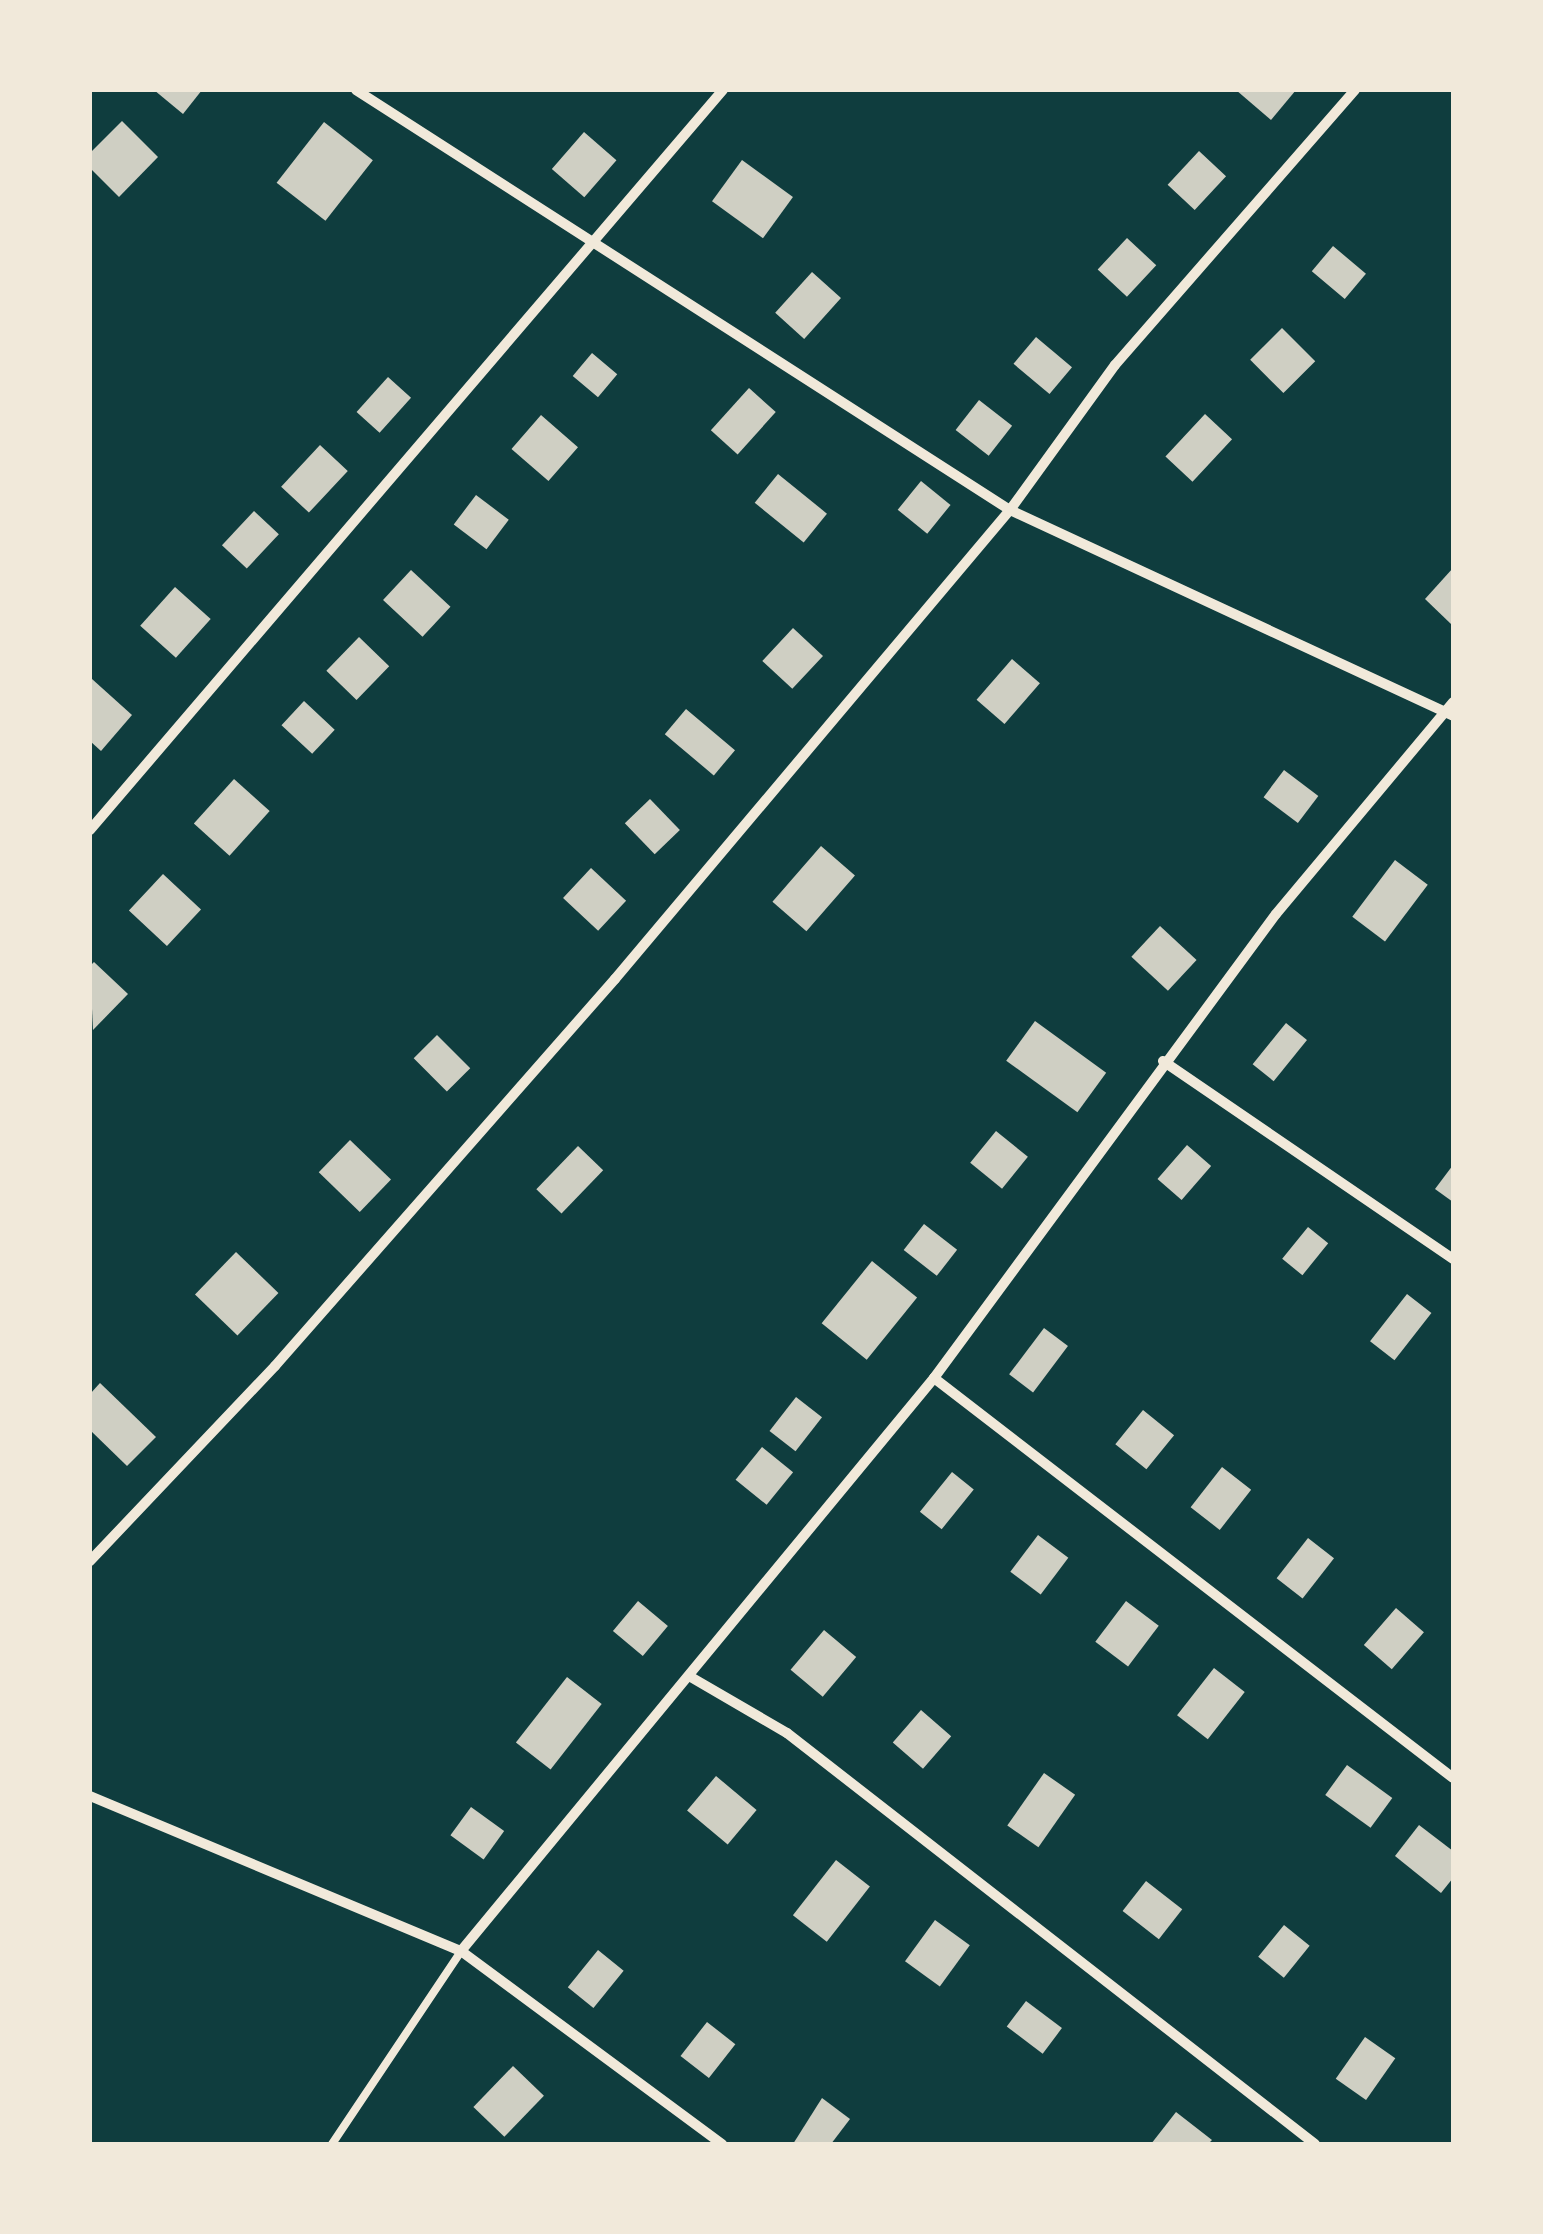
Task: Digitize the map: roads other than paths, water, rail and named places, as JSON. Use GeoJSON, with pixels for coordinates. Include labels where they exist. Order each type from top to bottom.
{"type":"FeatureCollection","features":[{"type":"Feature","properties":{"kind":"street"},"geometry":{"type":"LineString","coordinates":[[356,90],[593,246],[1010,510],[1450,710],[1163,1061],[934,1378],[461,1951]]}},
{"type":"Feature","properties":{"kind":"street"},"geometry":{"type":"LineString","coordinates":[[90,830],[723,90]]}},
{"type":"Feature","properties":{"kind":"street"},"geometry":{"type":"LineString","coordinates":[[90,1561],[589,1008],[1010,510],[1115,364],[1355,90]]}},
{"type":"Feature","properties":{"kind":"street"},"geometry":{"type":"LineString","coordinates":[[1163,1061],[1453,1259]]}},
{"type":"Feature","properties":{"kind":"street"},"geometry":{"type":"LineString","coordinates":[[934,1378],[1453,1778]]}},
{"type":"Feature","properties":{"kind":"street"},"geometry":{"type":"LineString","coordinates":[[689,1676],[787,1733],[1315,2144]]}},
{"type":"Feature","properties":{"kind":"street"},"geometry":{"type":"LineString","coordinates":[[90,1796],[461,1951],[722,2144]]}},
{"type":"Feature","properties":{"kind":"lane"},"geometry":{"type":"LineString","coordinates":[[332,2144],[461,1951]]}}]}
